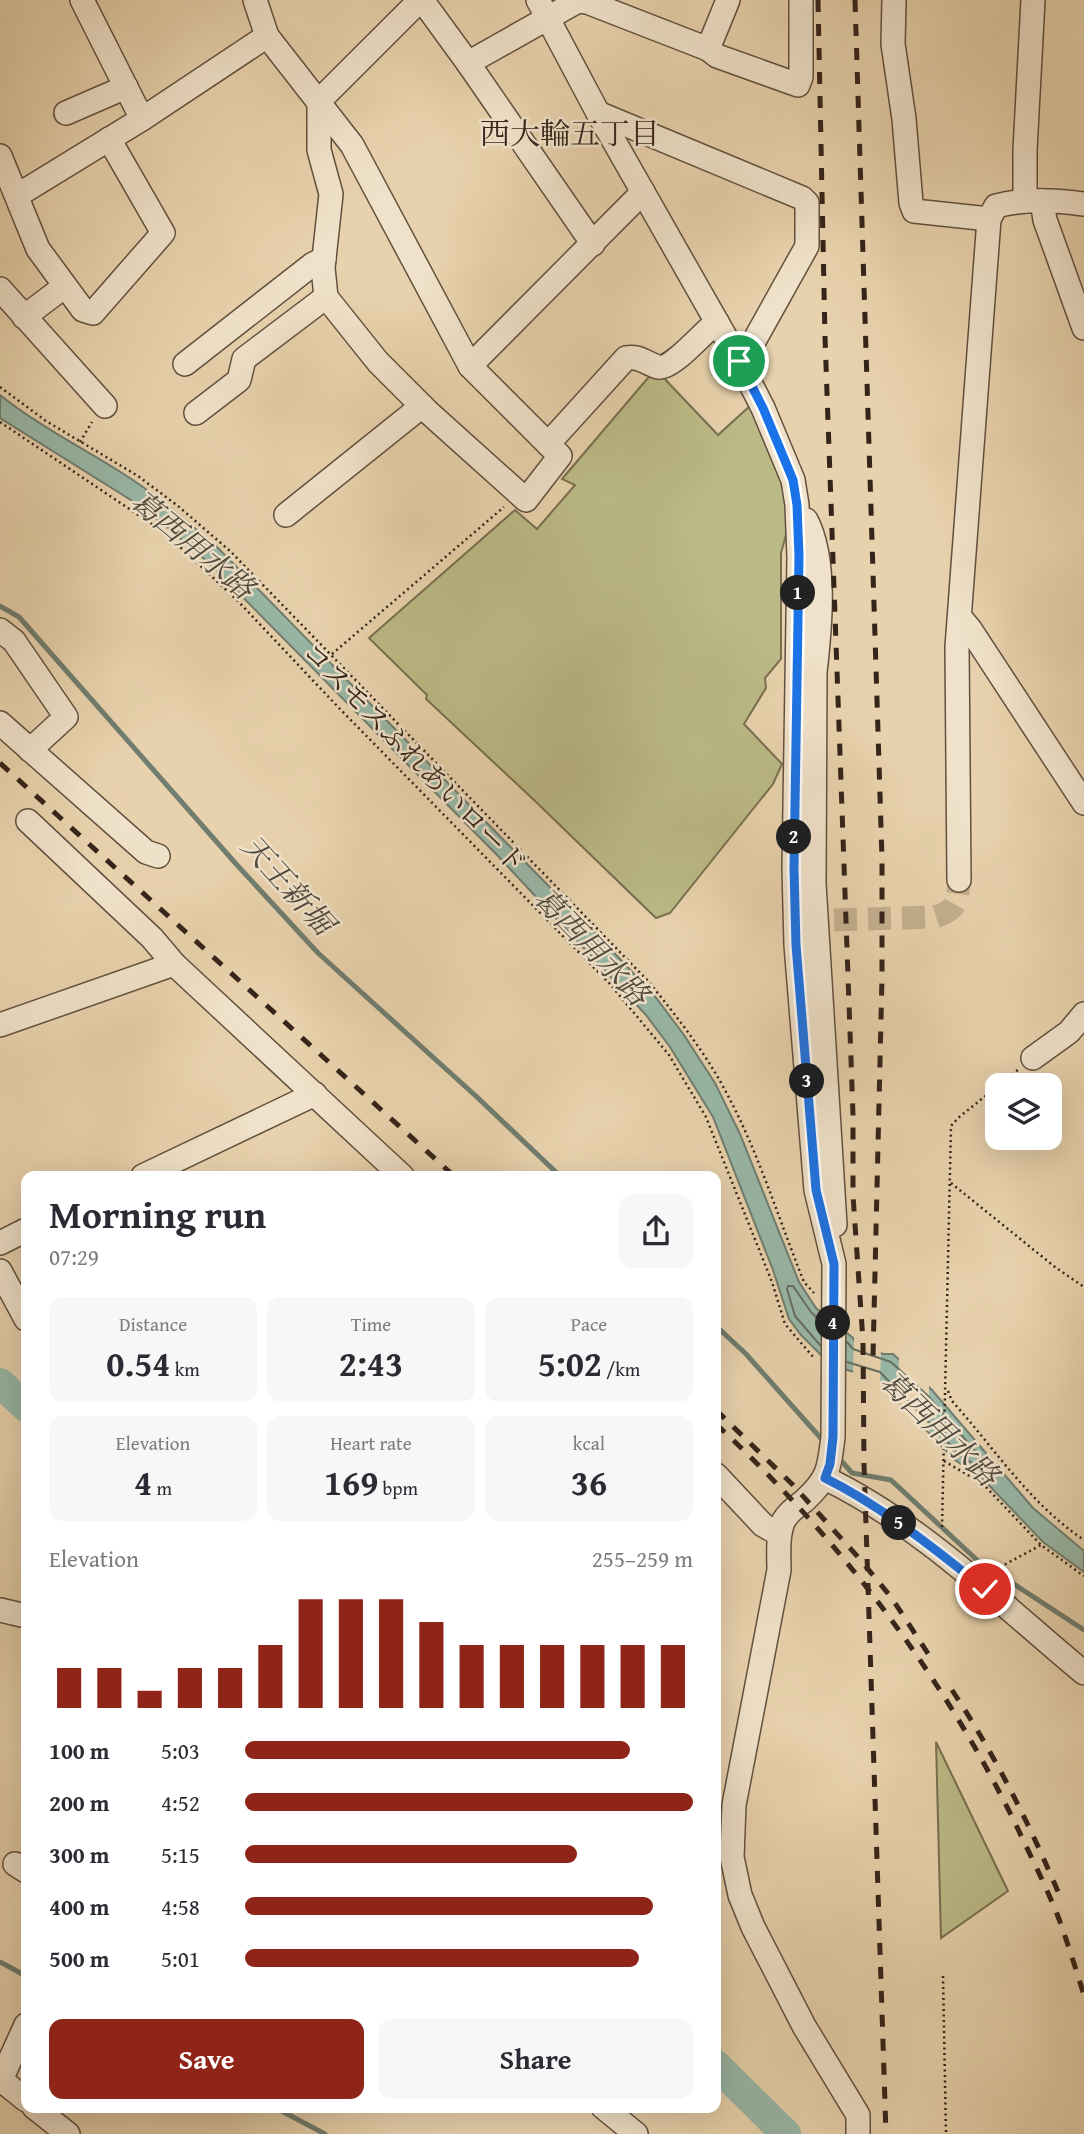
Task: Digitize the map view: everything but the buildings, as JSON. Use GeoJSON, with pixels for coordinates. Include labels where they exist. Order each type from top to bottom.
{"type":"FeatureCollection","features":[{"type":"Feature","properties":{"kind":"street"},"geometry":{"type":"LineString","coordinates":[[82,0],[142,119]]}},
{"type":"Feature","properties":{"kind":"street"},"geometry":{"type":"LineString","coordinates":[[255,0],[267,36],[319,101],[352,145],[470,366],[560,456],[522,497],[377,362],[326,297],[324,259],[331,194],[319,150],[319,101],[421,0],[468,63],[593,244]]}},
{"type":"Feature","properties":{"kind":"street"},"geometry":{"type":"LineString","coordinates":[[708,49],[728,0]]}},
{"type":"Feature","properties":{"kind":"street"},"geometry":{"type":"LineString","coordinates":[[468,63],[543,9],[578,1],[587,2],[708,49],[717,56],[798,85],[802,76],[801,0]]}},
{"type":"Feature","properties":{"kind":"street"},"geometry":{"type":"LineString","coordinates":[[894,0],[893,44],[914,211],[989,219]]}},
{"type":"Feature","properties":{"kind":"street"},"geometry":{"type":"LineString","coordinates":[[1033,0],[1033,201],[1045,220],[1084,328]]}},
{"type":"Feature","properties":{"kind":"street"},"geometry":{"type":"LineString","coordinates":[[543,9],[597,113],[739,361],[787,463],[797,505],[794,869],[796,945],[816,1190],[834,1264],[834,1313],[825,1364],[833,1437],[827,1471],[820,1485],[785,1518],[779,1534],[779,1570],[734,1804],[732,1857],[740,1895],[753,1927],[804,2026],[858,2115],[858,2134]]}},
{"type":"Feature","properties":{"kind":"street"},"geometry":{"type":"LineString","coordinates":[[18,195],[142,119],[267,36]]}},
{"type":"Feature","properties":{"kind":"street"},"geometry":{"type":"LineString","coordinates":[[66,113],[126,87]]}},
{"type":"Feature","properties":{"kind":"street"},"geometry":{"type":"LineString","coordinates":[[597,113],[802,198],[807,203],[807,246],[749,350],[739,361]]}},
{"type":"Feature","properties":{"kind":"street"},"geometry":{"type":"LineString","coordinates":[[0,156],[38,249],[83,310],[93,313],[163,233],[109,139]]}},
{"type":"Feature","properties":{"kind":"street"},"geometry":{"type":"LineString","coordinates":[[470,366],[643,192]]}},
{"type":"Feature","properties":{"kind":"street"},"geometry":{"type":"LineString","coordinates":[[959,880],[956,668],[989,219],[996,206],[1033,201],[1084,204]]}},
{"type":"Feature","properties":{"kind":"street"},"geometry":{"type":"LineString","coordinates":[[186,364],[313,264],[324,259]]}},
{"type":"Feature","properties":{"kind":"street"},"geometry":{"type":"LineString","coordinates":[[24,317],[65,286]]}},
{"type":"Feature","properties":{"kind":"street"},"geometry":{"type":"LineString","coordinates":[[0,289],[105,406]]}},
{"type":"Feature","properties":{"kind":"street"},"geometry":{"type":"LineString","coordinates":[[196,413],[239,380],[244,359],[326,297]]}},
{"type":"Feature","properties":{"kind":"street"},"geometry":{"type":"LineString","coordinates":[[548,444],[626,358],[635,357],[658,367],[669,366],[716,322]]}},
{"type":"Feature","properties":{"kind":"street"},"geometry":{"type":"LineString","coordinates":[[286,515],[422,406]]}},
{"type":"Feature","properties":{"kind":"street"},"geometry":{"type":"LineString","coordinates":[[797,505],[810,529],[819,566],[819,640],[815,672],[814,884],[825,920],[835,1225],[831,1247]]}},
{"type":"Feature","properties":{"kind":"street"},"geometry":{"type":"LineString","coordinates":[[960,617],[990,658],[1084,803]]}},
{"type":"Feature","properties":{"kind":"street"},"geometry":{"type":"LineString","coordinates":[[797,628],[808,641],[815,672]]}},
{"type":"Feature","properties":{"kind":"street"},"geometry":{"type":"LineString","coordinates":[[0,630],[14,641],[66,718],[30,750]]}},
{"type":"Feature","properties":{"kind":"street"},"geometry":{"type":"LineString","coordinates":[[956,668],[990,658]]}},
{"type":"Feature","properties":{"kind":"street"},"geometry":{"type":"LineString","coordinates":[[0,723],[146,852],[158,856]]}},
{"type":"Feature","properties":{"kind":"street"},"geometry":{"type":"LineString","coordinates":[[28,821],[152,937],[174,964],[397,1171]]}},
{"type":"Feature","properties":{"kind":"street"},"geometry":{"type":"LineString","coordinates":[[0,1025],[174,964]]}},
{"type":"Feature","properties":{"kind":"street"},"geometry":{"type":"LineString","coordinates":[[1033,1058],[1069,1032],[1084,1014]]}},
{"type":"Feature","properties":{"kind":"street"},"geometry":{"type":"LineString","coordinates":[[153,1171],[315,1094]]}},
{"type":"Feature","properties":{"kind":"street"},"geometry":{"type":"LineString","coordinates":[[0,1242],[21,1232]]}},
{"type":"Feature","properties":{"kind":"street"},"geometry":{"type":"LineString","coordinates":[[0,1271],[21,1311]]}},
{"type":"Feature","properties":{"kind":"street"},"geometry":{"type":"LineString","coordinates":[[827,1471],[865,1501],[913,1532],[1084,1673]]}},
{"type":"Feature","properties":{"kind":"street"},"geometry":{"type":"LineString","coordinates":[[721,1480],[763,1525],[779,1534]]}},
{"type":"Feature","properties":{"kind":"street"},"geometry":{"type":"LineString","coordinates":[[0,1610],[21,1615]]}},
{"type":"Feature","properties":{"kind":"street"},"geometry":{"type":"LineString","coordinates":[[21,2036],[0,2080],[21,2096]]}},
{"type":"Feature","properties":{"kind":"street"},"geometry":{"type":"LineString","coordinates":[[610,2113],[636,2134]]}},
{"type":"Feature","properties":{"kind":"path"},"geometry":{"type":"LineString","coordinates":[[0,387],[46,421],[138,476],[230,551],[649,982],[679,1019],[726,1092],[804,1282],[834,1313]]}},
{"type":"Feature","properties":{"kind":"path","name":"コスモスふれあいロード"},"geometry":{"type":"LineString","coordinates":[[0,422],[165,533],[237,600],[348,718],[610,984],[668,1055],[706,1117],[772,1282],[785,1324],[825,1364]]}},
{"type":"Feature","properties":{"kind":"path"},"geometry":{"type":"LineString","coordinates":[[80,442],[88,427]]}},
{"type":"Feature","properties":{"kind":"path"},"geometry":{"type":"LineString","coordinates":[[332,654],[522,497]]}},
{"type":"Feature","properties":{"kind":"path"},"geometry":{"type":"LineString","coordinates":[[1014,1073],[1033,1058]]}},
{"type":"Feature","properties":{"kind":"path"},"geometry":{"type":"LineString","coordinates":[[942,1516],[951,1126],[985,1096]]}},
{"type":"Feature","properties":{"kind":"path"},"geometry":{"type":"LineString","coordinates":[[951,1183],[1055,1267],[1084,1287]]}},
{"type":"Feature","properties":{"kind":"path"},"geometry":{"type":"LineString","coordinates":[[946,1388],[952,1401],[1040,1504],[1084,1541]]}},
{"type":"Feature","properties":{"kind":"path"},"geometry":{"type":"LineString","coordinates":[[944,1461],[983,1484],[1041,1545],[1084,1576]]}},
{"type":"Feature","properties":{"kind":"path"},"geometry":{"type":"LineString","coordinates":[[994,1579],[1004,1566],[1041,1545]]}},
{"type":"Feature","properties":{"kind":"path"},"geometry":{"type":"LineString","coordinates":[[943,1976],[946,2134]]}},
{"type":"Feature","properties":{"kind":"shaded area"},"geometry":{"type":"Polygon","coordinates":[[[653,372],[660,374],[718,435],[751,405],[785,484],[788,528],[781,553],[781,659],[765,678],[766,688],[744,724],[782,764],[773,784],[670,913],[656,918],[426,699],[427,695],[369,638],[515,510],[537,529],[575,485],[562,479],[653,372]]]}},
{"type":"Feature","properties":{"kind":"shaded area"},"geometry":{"type":"Polygon","coordinates":[[[936,1742],[1008,1891],[941,1938],[936,1742]]]}},
{"type":"Feature","properties":{"kind":"water","name":"葛西用水路"},"geometry":{"type":"Polygon","coordinates":[[[0,395],[135,481],[216,546],[657,999],[715,1083],[740,1134],[799,1282],[816,1308],[855,1342],[883,1354],[893,1354],[932,1390],[1033,1508],[1084,1551],[1084,1572],[1043,1542],[982,1478],[955,1460],[876,1378],[844,1369],[822,1356],[801,1335],[789,1319],[773,1270],[713,1117],[670,1047],[646,1015],[499,857],[211,565],[134,502],[0,418],[0,395]]]}},
{"type":"Feature","properties":{"kind":"pier"},"geometry":{"type":"Polygon","coordinates":[[[854,1338],[881,1349],[880,1387],[874,1381],[853,1374],[854,1338]]]}},
{"type":"Feature","properties":{"kind":"pier"},"geometry":{"type":"Polygon","coordinates":[[[899,1355],[929,1382],[929,1432],[899,1403],[899,1355]]]}},
{"type":"Feature","properties":{"kind":"waterway","name":"天王新堀"},"geometry":{"type":"LineString","coordinates":[[0,606],[19,617],[318,953],[555,1171]]}},
{"type":"Feature","properties":{"kind":"waterway","name":"天王新堀"},"geometry":{"type":"LineString","coordinates":[[721,1331],[746,1354],[826,1444]]}},
{"type":"Feature","properties":{"kind":"waterway"},"geometry":{"type":"LineString","coordinates":[[0,1383],[21,1402]]}},
{"type":"Feature","properties":{"kind":"waterway","name":"天王新堀"},"geometry":{"type":"LineString","coordinates":[[837,1456],[852,1473],[891,1480],[977,1560],[1084,1630]]}},
{"type":"Feature","properties":{"kind":"waterway"},"geometry":{"type":"LineString","coordinates":[[0,1962],[21,1973]]}},
{"type":"Feature","properties":{"kind":"waterway"},"geometry":{"type":"LineString","coordinates":[[721,2070],[786,2134]]}},
{"type":"Feature","properties":{"kind":"waterway"},"geometry":{"type":"LineString","coordinates":[[285,2113],[325,2134]]}},
{"type":"Feature","properties":{"kind":"tunnel"},"geometry":{"type":"LineString","coordinates":[[834,920],[935,917],[955,904],[959,880]]}},
{"type":"Feature","properties":{"kind":"railway"},"geometry":{"type":"LineString","coordinates":[[818,0],[825,337],[853,1115],[853,1195],[863,1341],[864,1464],[886,2134]]}},
{"type":"Feature","properties":{"kind":"railway"},"geometry":{"type":"LineString","coordinates":[[855,0],[882,859],[882,977],[873,1357]]}},
{"type":"Feature","properties":{"kind":"railway"},"geometry":{"type":"LineString","coordinates":[[0,763],[449,1171]]}},
{"type":"Feature","properties":{"kind":"railway"},"geometry":{"type":"LineString","coordinates":[[721,1415],[792,1484],[858,1557],[891,1597],[929,1655]]}},
{"type":"Feature","properties":{"kind":"railway"},"geometry":{"type":"LineString","coordinates":[[721,1429],[762,1468],[846,1562],[922,1663],[956,1716],[988,1771],[1044,1884],[1059,1919],[1084,1995]]}},
{"type":"Feature","properties":{"kind":"railway"},"geometry":{"type":"LineString","coordinates":[[952,1690],[983,1739],[1010,1790],[1059,1894]]}},
{"type":"Feature","properties":{"kind":"district","name":"西大輪五丁目"},"geometry":{"type":"Point","coordinates":[570,133]}},
{"type":"Feature","properties":{"kind":"route"},"geometry":{"type":"LineString","coordinates":[[739,361],[787,463],[797,505],[799,556],[794,869],[796,945],[816,1190],[834,1264],[833,1437],[830,1464],[825,1478],[913,1532],[985,1589]]}}]}
